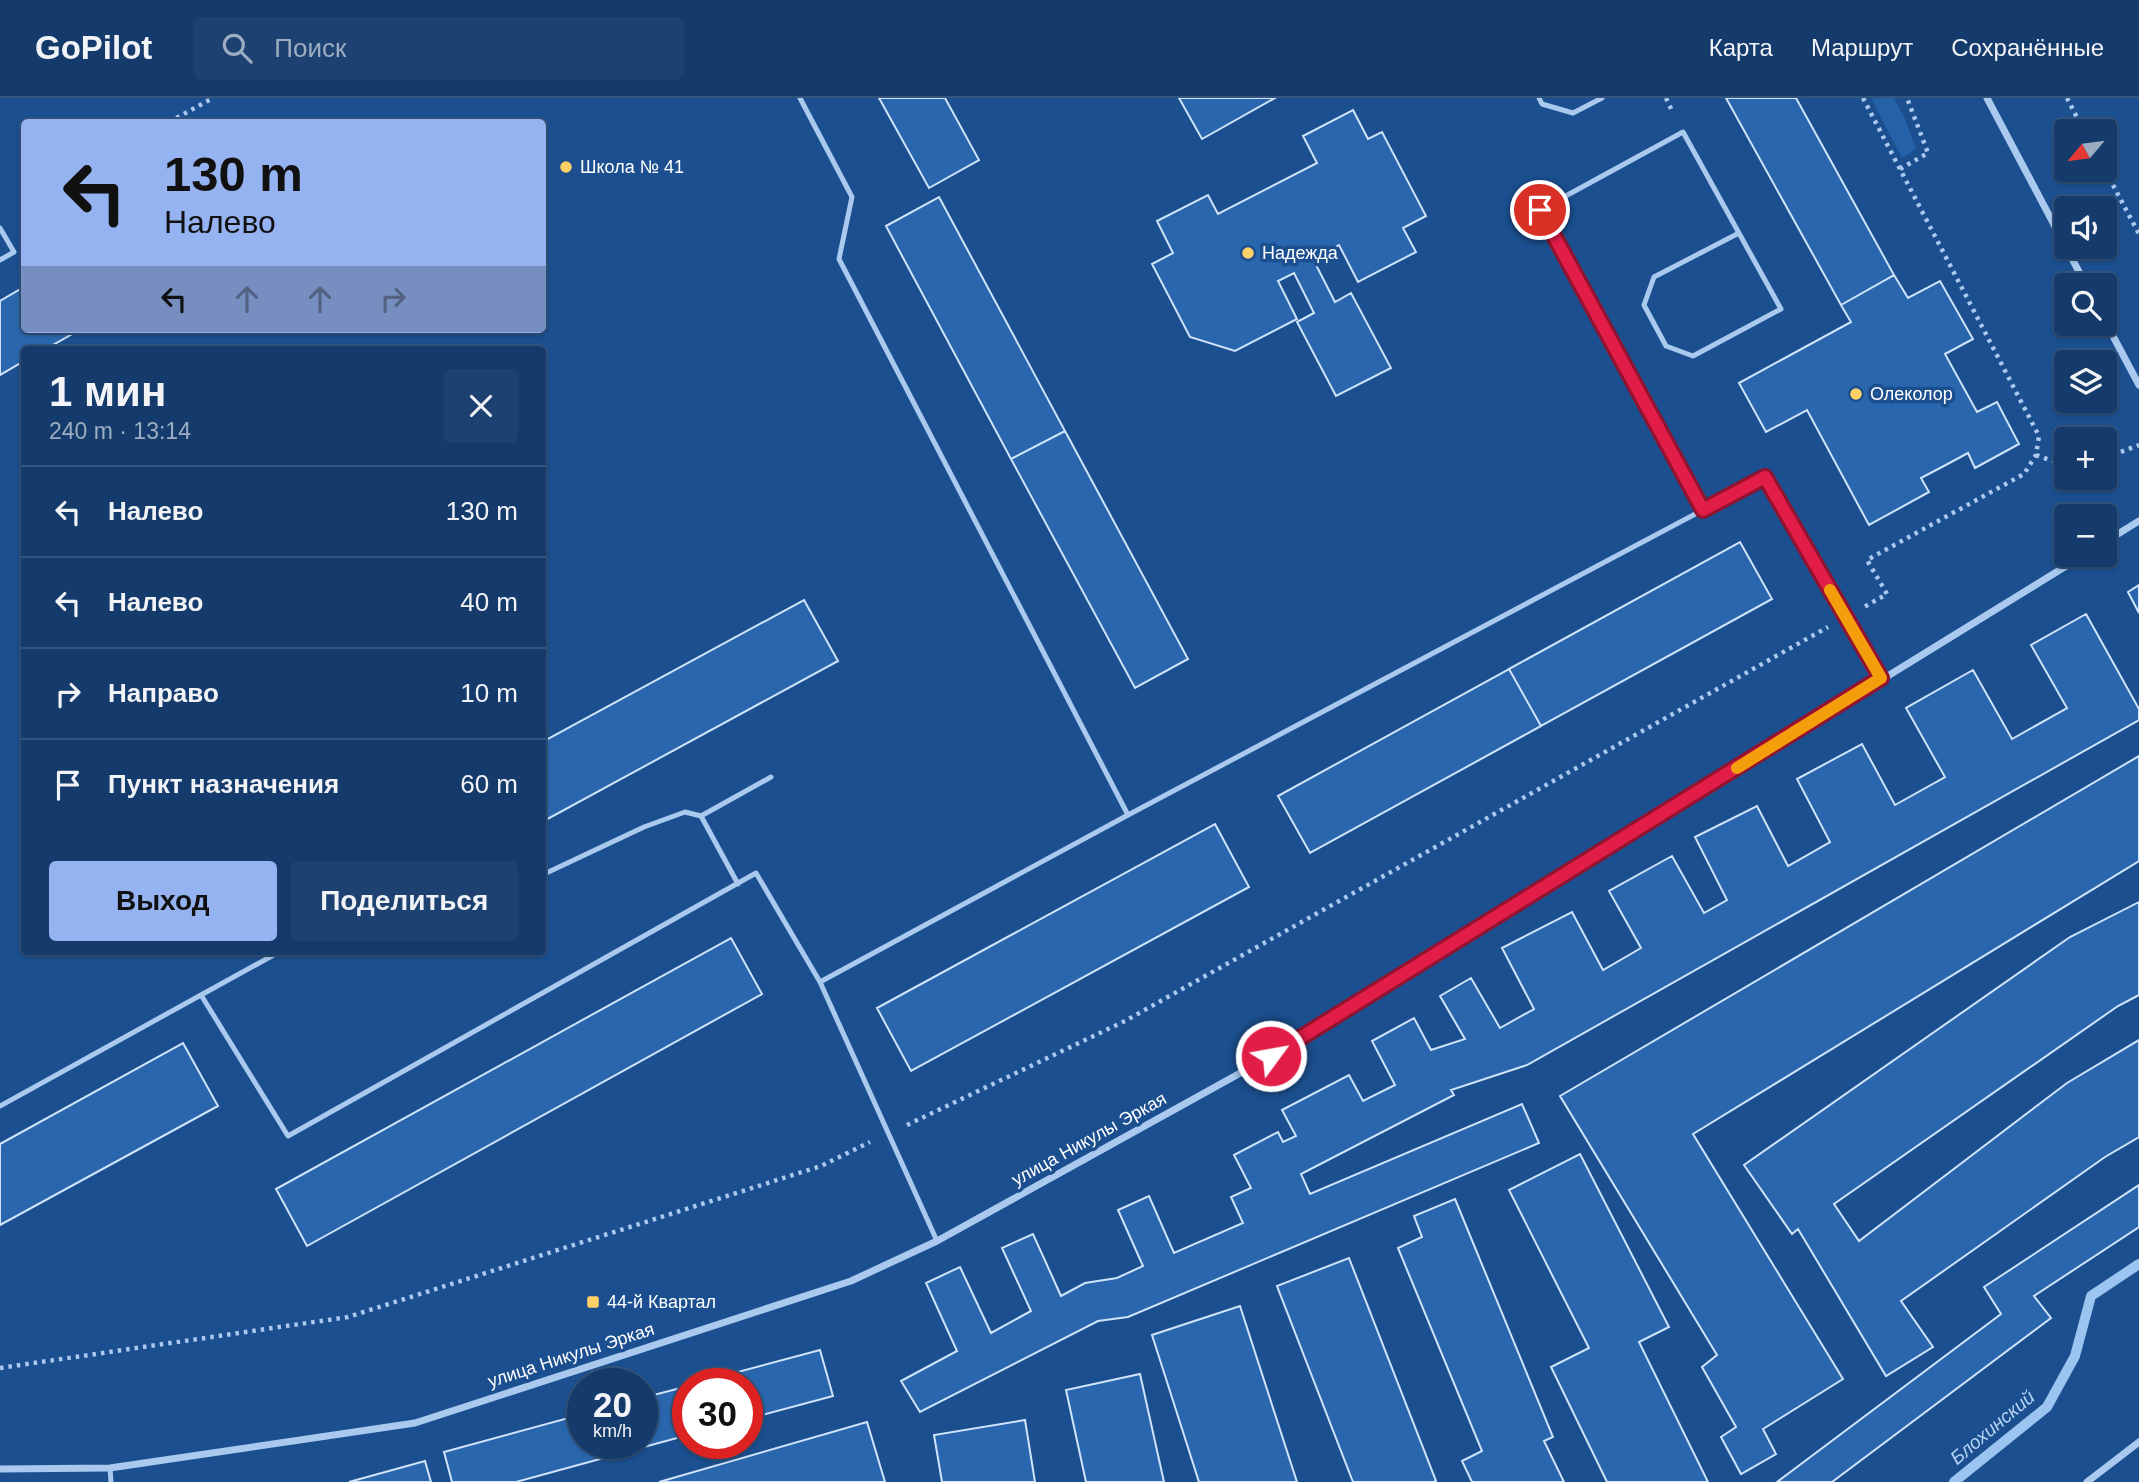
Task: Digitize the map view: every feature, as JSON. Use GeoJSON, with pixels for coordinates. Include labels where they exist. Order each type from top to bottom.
{"type":"FeatureCollection","features":[{"type":"Feature","properties":{"kind":"street"},"geometry":{"type":"LineString","coordinates":[[1987,98],[2080,273]]}},
{"type":"Feature","properties":{"kind":"street"},"geometry":{"type":"LineString","coordinates":[[2113,336],[2139,385]]}},
{"type":"Feature","properties":{"kind":"street"},"geometry":{"type":"LineString","coordinates":[[2117,535],[2139,521]]}},
{"type":"Feature","properties":{"kind":"street","name":"улица Никулы Эркая"},"geometry":{"type":"LineString","coordinates":[[0,1469],[110,1468],[415,1423],[851,1281],[937,1241],[1271,1056],[2064,567]]}},
{"type":"Feature","properties":{"kind":"street"},"geometry":{"type":"LineString","coordinates":[[2087,1482],[2139,1442]]}},
{"type":"Feature","properties":{"kind":"lane"},"geometry":{"type":"LineString","coordinates":[[800,98],[852,197],[839,259],[1128,816]]}},
{"type":"Feature","properties":{"kind":"lane"},"geometry":{"type":"LineString","coordinates":[[1539,98],[1542,104],[1573,113],[1602,98]]}},
{"type":"Feature","properties":{"kind":"lane"},"geometry":{"type":"LineString","coordinates":[[1703,510],[1540,210],[1684,132],[1782,309],[1693,356],[1666,346],[1644,306],[1654,277],[1739,233]]}},
{"type":"Feature","properties":{"kind":"lane"},"geometry":{"type":"LineString","coordinates":[[0,228],[14,252],[0,260]]}},
{"type":"Feature","properties":{"kind":"lane"},"geometry":{"type":"LineString","coordinates":[[820,982],[1765,477],[1881,678]]}},
{"type":"Feature","properties":{"kind":"lane"},"geometry":{"type":"LineString","coordinates":[[546,873],[644,827],[685,812],[701,816],[771,777]]}},
{"type":"Feature","properties":{"kind":"lane"},"geometry":{"type":"LineString","coordinates":[[701,816],[738,884]]}},
{"type":"Feature","properties":{"kind":"lane"},"geometry":{"type":"LineString","coordinates":[[201,995],[288,1136],[756,873],[820,982],[937,1241]]}},
{"type":"Feature","properties":{"kind":"lane"},"geometry":{"type":"LineString","coordinates":[[0,1106],[274,955]]}},
{"type":"Feature","properties":{"kind":"lane"},"geometry":{"type":"LineString","coordinates":[[110,1468],[111,1482]]}},
{"type":"Feature","properties":{"kind":"path"},"geometry":{"type":"LineString","coordinates":[[175,119],[214,98]]}},
{"type":"Feature","properties":{"kind":"path"},"geometry":{"type":"LineString","coordinates":[[0,1368],[348,1317],[821,1166],[1125,1021],[1887,594],[1867,561],[2024,474],[2036,455],[2039,436],[1863,98]]}},
{"type":"Feature","properties":{"kind":"path"},"geometry":{"type":"LineString","coordinates":[[1900,169],[1928,153],[1908,98]]}},
{"type":"Feature","properties":{"kind":"path"},"geometry":{"type":"LineString","coordinates":[[2067,98],[2078,119]]}},
{"type":"Feature","properties":{"kind":"path"},"geometry":{"type":"LineString","coordinates":[[2111,182],[2139,234]]}},
{"type":"Feature","properties":{"kind":"path"},"geometry":{"type":"LineString","coordinates":[[2117,453],[2139,445]]}},
{"type":"Feature","properties":{"kind":"path"},"geometry":{"type":"LineString","coordinates":[[2036,455],[2054,461]]}},
{"type":"Feature","properties":{"kind":"shaded area"},"geometry":{"type":"Polygon","coordinates":[[[1871,98],[1894,98],[1916,149],[1902,158],[1871,98]]]}},
{"type":"Feature","properties":{"kind":"building"},"geometry":{"type":"Polygon","coordinates":[[[879,98],[945,98],[979,160],[929,188],[879,98]]]}},
{"type":"Feature","properties":{"kind":"building"},"geometry":{"type":"Polygon","coordinates":[[[1179,98],[1275,98],[1202,139],[1179,98]]]}},
{"type":"Feature","properties":{"kind":"building"},"geometry":{"type":"Polygon","coordinates":[[[1726,98],[1796,98],[1894,275],[1841,305],[1726,98]]]}},
{"type":"Feature","properties":{"kind":"building","name":"Надежда"},"geometry":{"type":"Polygon","coordinates":[[[1353,110],[1368,139],[1382,132],[1426,216],[1403,228],[1416,252],[1358,282],[1339,245],[1313,259],[1335,302],[1351,293],[1391,368],[1336,396],[1297,322],[1314,313],[1294,273],[1278,281],[1297,319],[1235,351],[1190,337],[1152,264],[1173,253],[1157,221],[1208,195],[1218,214],[1317,163],[1303,136],[1353,110]]]}},
{"type":"Feature","properties":{"kind":"building"},"geometry":{"type":"Polygon","coordinates":[[[939,197],[1065,431],[1011,459],[886,226],[939,197]]]}},
{"type":"Feature","properties":{"kind":"building","name":"Олеколор"},"geometry":{"type":"Polygon","coordinates":[[[1894,275],[1908,298],[1940,281],[1973,339],[1945,354],[1977,412],[1997,402],[2019,444],[1975,468],[1968,453],[1921,478],[1929,492],[1869,525],[1807,410],[1766,432],[1739,383],[1851,322],[1841,305],[1894,275]]]}},
{"type":"Feature","properties":{"kind":"building"},"geometry":{"type":"Polygon","coordinates":[[[21,289],[21,333],[74,333],[51,346],[21,346],[21,363],[0,375],[0,301],[21,289]]]}},
{"type":"Feature","properties":{"kind":"building"},"geometry":{"type":"Polygon","coordinates":[[[1065,431],[1188,659],[1135,688],[1011,459],[1065,431]]]}},
{"type":"Feature","properties":{"kind":"building"},"geometry":{"type":"Polygon","coordinates":[[[1740,542],[1772,599],[1541,726],[1509,669],[1740,542]]]}},
{"type":"Feature","properties":{"kind":"building"},"geometry":{"type":"Polygon","coordinates":[[[2139,585],[2139,613],[2128,592],[2139,585]]]}},
{"type":"Feature","properties":{"kind":"building"},"geometry":{"type":"Polygon","coordinates":[[[804,600],[838,661],[546,820],[546,740],[804,600]]]}},
{"type":"Feature","properties":{"kind":"building"},"geometry":{"type":"Polygon","coordinates":[[[2086,614],[2139,709],[2139,720],[1527,1065],[1451,1090],[1454,1095],[1301,1174],[1310,1194],[1522,1104],[1539,1143],[1128,1317],[1098,1321],[920,1412],[901,1381],[957,1351],[926,1283],[960,1267],[991,1333],[1031,1311],[1002,1248],[1033,1234],[1061,1296],[1085,1283],[1117,1278],[1143,1266],[1118,1210],[1149,1196],[1174,1253],[1243,1223],[1231,1197],[1251,1188],[1234,1155],[1278,1132],[1283,1142],[1296,1136],[1282,1110],[1349,1075],[1363,1101],[1395,1085],[1372,1041],[1414,1018],[1431,1050],[1465,1039],[1440,996],[1471,978],[1500,1028],[1534,1009],[1502,948],[1572,912],[1603,970],[1641,948],[1609,891],[1672,856],[1704,913],[1727,900],[1695,837],[1757,806],[1788,866],[1830,842],[1797,779],[1862,744],[1895,805],[1945,777],[1906,708],[1973,670],[2012,739],[2067,708],[2031,645],[2086,614]]]}},
{"type":"Feature","properties":{"kind":"building"},"geometry":{"type":"Polygon","coordinates":[[[1509,669],[1541,726],[1310,853],[1278,796],[1509,669]]]}},
{"type":"Feature","properties":{"kind":"building"},"geometry":{"type":"Polygon","coordinates":[[[2139,756],[2139,861],[1693,1134],[1843,1379],[1763,1429],[1776,1454],[1741,1474],[1721,1437],[1736,1427],[1702,1367],[1717,1355],[1560,1096],[2139,756]]]}},
{"type":"Feature","properties":{"kind":"building"},"geometry":{"type":"Polygon","coordinates":[[[1215,824],[1249,887],[911,1071],[877,1008],[1215,824]]]}},
{"type":"Feature","properties":{"kind":"building"},"geometry":{"type":"Polygon","coordinates":[[[2139,902],[2139,995],[2118,1006],[1834,1204],[1859,1241],[2067,1083],[2139,1040],[2139,1137],[2105,1157],[1901,1301],[1933,1347],[1886,1376],[1798,1229],[1792,1234],[1744,1165],[2070,937],[2139,902]]]}},
{"type":"Feature","properties":{"kind":"building"},"geometry":{"type":"Polygon","coordinates":[[[731,938],[762,994],[307,1246],[276,1189],[731,938]]]}},
{"type":"Feature","properties":{"kind":"building"},"geometry":{"type":"Polygon","coordinates":[[[183,1043],[218,1106],[0,1225],[0,1144],[183,1043]]]}},
{"type":"Feature","properties":{"kind":"building"},"geometry":{"type":"Polygon","coordinates":[[[1580,1154],[1669,1327],[1639,1342],[1708,1482],[1607,1482],[1551,1367],[1589,1348],[1509,1190],[1580,1154]]]}},
{"type":"Feature","properties":{"kind":"building"},"geometry":{"type":"Polygon","coordinates":[[[2139,1185],[2139,1227],[2034,1296],[2051,1318],[1832,1482],[1777,1482],[2001,1314],[1984,1287],[2139,1185]]]}},
{"type":"Feature","properties":{"kind":"building"},"geometry":{"type":"Polygon","coordinates":[[[1455,1199],[1553,1437],[1544,1441],[1564,1482],[1472,1482],[1462,1461],[1482,1451],[1398,1248],[1422,1237],[1414,1216],[1455,1199]]]}},
{"type":"Feature","properties":{"kind":"building"},"geometry":{"type":"Polygon","coordinates":[[[1349,1258],[1436,1481],[1353,1482],[1277,1286],[1349,1258]]]}},
{"type":"Feature","properties":{"kind":"building"},"geometry":{"type":"Polygon","coordinates":[[[1240,1306],[1297,1482],[1199,1482],[1152,1335],[1240,1306]]]}},
{"type":"Feature","properties":{"kind":"building"},"geometry":{"type":"Polygon","coordinates":[[[820,1350],[833,1396],[763,1415],[763,1368],[753,1368],[820,1350]]]}},
{"type":"Feature","properties":{"kind":"building"},"geometry":{"type":"Polygon","coordinates":[[[1140,1374],[1164,1482],[1086,1482],[1066,1390],[1140,1374]]]}},
{"type":"Feature","properties":{"kind":"building"},"geometry":{"type":"Polygon","coordinates":[[[672,1390],[672,1439],[658,1443],[658,1394],[672,1390]]]}},
{"type":"Feature","properties":{"kind":"building"},"geometry":{"type":"Polygon","coordinates":[[[567,1418],[567,1459],[600,1459],[516,1482],[452,1482],[444,1452],[567,1418]]]}},
{"type":"Feature","properties":{"kind":"building"},"geometry":{"type":"Polygon","coordinates":[[[1025,1420],[1035,1482],[942,1482],[934,1435],[1025,1420]]]}},
{"type":"Feature","properties":{"kind":"building"},"geometry":{"type":"Polygon","coordinates":[[[867,1422],[885,1482],[659,1482],[739,1459],[763,1459],[763,1452],[867,1422]]]}},
{"type":"Feature","properties":{"kind":"building"},"geometry":{"type":"Polygon","coordinates":[[[425,1461],[431,1482],[349,1482],[425,1461]]]}},
{"type":"Feature","properties":{"kind":"waterway","name":"Блохинский"},"geometry":{"type":"LineString","coordinates":[[1954,1482],[2047,1407],[2075,1356],[2091,1296],[2139,1264]]}},
{"type":"Feature","properties":{"kind":"slow traffic"},"geometry":{"type":"LineString","coordinates":[[1737,768],[1881,678],[1830,590]]}},
{"type":"Feature","properties":{"kind":"place","name":"Школа № 41"},"geometry":{"type":"Point","coordinates":[566,167]}},
{"type":"Feature","properties":{"kind":"place","name":"Надежда"},"geometry":{"type":"Point","coordinates":[1248,253]}},
{"type":"Feature","properties":{"kind":"place","name":"Олеколор"},"geometry":{"type":"Point","coordinates":[1856,394]}},
{"type":"Feature","properties":{"kind":"place","name":"44-й Квартал"},"geometry":{"type":"Point","coordinates":[593,1302]}},
{"type":"Feature","properties":{"kind":"route"},"geometry":{"type":"LineString","coordinates":[[1271,1056],[1881,678],[1765,477],[1703,510],[1540,210]]}}]}
